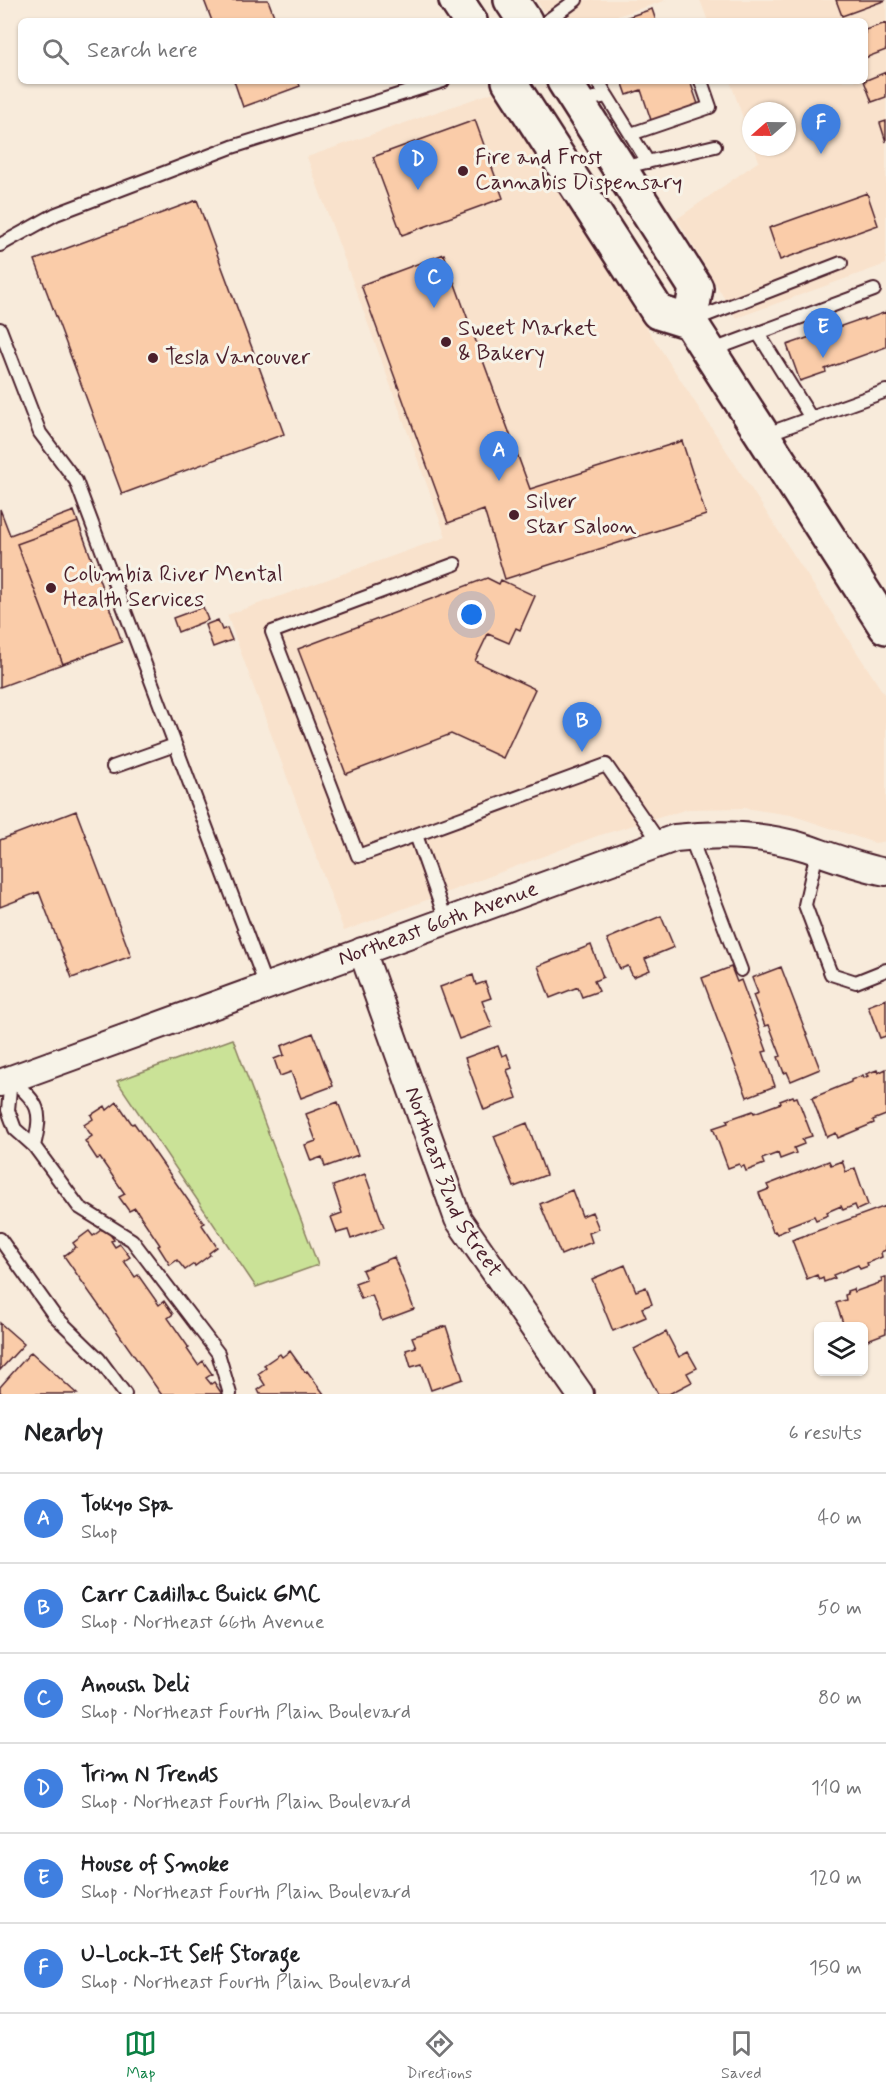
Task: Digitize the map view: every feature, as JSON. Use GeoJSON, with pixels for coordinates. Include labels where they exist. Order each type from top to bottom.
{"type":"FeatureCollection","features":[{"type":"Feature","properties":{"kind":"main road"},"geometry":{"type":"LineString","coordinates":[[456,0],[468,18]]}},
{"type":"Feature","properties":{"kind":"main road"},"geometry":{"type":"LineString","coordinates":[[511,0],[523,18]]}},
{"type":"Feature","properties":{"kind":"main road"},"geometry":{"type":"LineString","coordinates":[[510,84],[658,312],[690,322],[884,618]]}},
{"type":"Feature","properties":{"kind":"main road"},"geometry":{"type":"LineString","coordinates":[[586,90],[634,165],[696,288],[690,322]]}},
{"type":"Feature","properties":{"kind":"street","name":"Northeast 66th Avenue"},"geometry":{"type":"LineString","coordinates":[[6,1081],[675,838],[710,834],[750,836],[805,847],[845,862],[886,872]]}},
{"type":"Feature","properties":{"kind":"street","name":"Northeast 32nd Street"},"geometry":{"type":"LineString","coordinates":[[362,951],[458,1220],[580,1394]]}},
{"type":"Feature","properties":{"kind":"lane"},"geometry":{"type":"LineString","coordinates":[[551,18],[576,0]]}},
{"type":"Feature","properties":{"kind":"lane"},"geometry":{"type":"LineString","coordinates":[[0,245],[66,211],[232,147],[433,84]]}},
{"type":"Feature","properties":{"kind":"lane"},"geometry":{"type":"LineString","coordinates":[[631,134],[710,107],[702,84]]}},
{"type":"Feature","properties":{"kind":"lane"},"geometry":{"type":"LineString","coordinates":[[586,90],[631,134],[634,165],[715,146]]}},
{"type":"Feature","properties":{"kind":"lane"},"geometry":{"type":"LineString","coordinates":[[690,322],[841,263]]}},
{"type":"Feature","properties":{"kind":"lane"},"geometry":{"type":"LineString","coordinates":[[709,351],[874,290]]}},
{"type":"Feature","properties":{"kind":"lane"},"geometry":{"type":"LineString","coordinates":[[0,329],[40,433],[76,481],[266,986]]}},
{"type":"Feature","properties":{"kind":"lane"},"geometry":{"type":"LineString","coordinates":[[758,333],[811,418]]}},
{"type":"Feature","properties":{"kind":"lane"},"geometry":{"type":"LineString","coordinates":[[763,436],[886,391]]}},
{"type":"Feature","properties":{"kind":"lane"},"geometry":{"type":"LineString","coordinates":[[455,564],[272,632],[358,856],[606,765],[660,843]]}},
{"type":"Feature","properties":{"kind":"lane"},"geometry":{"type":"LineString","coordinates":[[113,767],[175,745]]}},
{"type":"Feature","properties":{"kind":"lane"},"geometry":{"type":"LineString","coordinates":[[416,835],[446,920]]}},
{"type":"Feature","properties":{"kind":"lane"},"geometry":{"type":"LineString","coordinates":[[690,836],[741,970]]}},
{"type":"Feature","properties":{"kind":"lane"},"geometry":{"type":"LineString","coordinates":[[817,852],[805,905],[831,974],[856,982],[886,970]]}},
{"type":"Feature","properties":{"kind":"lane"},"geometry":{"type":"LineString","coordinates":[[6,1081],[8,1110],[15,1128],[34,1146],[79,1207],[132,1240],[218,1353],[231,1394]]}},
{"type":"Feature","properties":{"kind":"lane"},"geometry":{"type":"LineString","coordinates":[[6,1081],[34,1100],[40,1121],[34,1146]]}},
{"type":"Feature","properties":{"kind":"lane"},"geometry":{"type":"LineString","coordinates":[[0,1239],[54,1316],[99,1359],[125,1394]]}},
{"type":"Feature","properties":{"kind":"shaded area"},"geometry":{"type":"Polygon","coordinates":[[[536,0],[667,0],[610,18],[548,18],[536,0]]]}},
{"type":"Feature","properties":{"kind":"shaded area"},"geometry":{"type":"Polygon","coordinates":[[[700,0],[886,0],[886,264],[736,318],[677,219],[759,161],[757,156],[796,156],[796,102],[742,102],[742,115],[731,84],[868,84],[868,18],[707,18],[700,0]]]}},
{"type":"Feature","properties":{"kind":"shaded area"},"geometry":{"type":"Polygon","coordinates":[[[494,92],[886,697],[886,841],[875,843],[791,815],[744,808],[688,809],[597,836],[344,931],[227,615],[446,537],[307,157],[494,92]]]}},
{"type":"Feature","properties":{"kind":"green space"},"geometry":{"type":"Polygon","coordinates":[[[233,1039],[318,1265],[256,1287],[117,1081],[233,1039]]]}},
{"type":"Feature","properties":{"kind":"building"},"geometry":{"type":"Polygon","coordinates":[[[204,0],[268,0],[275,18],[211,18],[204,0]]]}},
{"type":"Feature","properties":{"kind":"building"},"geometry":{"type":"Polygon","coordinates":[[[836,0],[886,0],[842,16],[836,0]]]}},
{"type":"Feature","properties":{"kind":"building"},"geometry":{"type":"Polygon","coordinates":[[[652,9],[655,18],[625,18],[652,9]]]}},
{"type":"Feature","properties":{"kind":"building"},"geometry":{"type":"Polygon","coordinates":[[[886,23],[886,50],[868,57],[868,29],[886,23]]]}},
{"type":"Feature","properties":{"kind":"building"},"geometry":{"type":"Polygon","coordinates":[[[886,72],[886,97],[872,102],[865,84],[868,84],[868,79],[886,72]]]}},
{"type":"Feature","properties":{"kind":"building"},"geometry":{"type":"Polygon","coordinates":[[[235,84],[299,84],[300,86],[243,107],[235,84]]]}},
{"type":"Feature","properties":{"kind":"building"},"geometry":{"type":"Polygon","coordinates":[[[623,84],[691,84],[699,107],[652,123],[641,90],[627,95],[623,84]]]}},
{"type":"Feature","properties":{"kind":"building"},"geometry":{"type":"Polygon","coordinates":[[[475,120],[503,198],[402,235],[373,157],[475,120]]]}},
{"type":"Feature","properties":{"kind":"building"},"geometry":{"type":"Polygon","coordinates":[[[886,121],[886,142],[880,123],[886,121]]]}},
{"type":"Feature","properties":{"kind":"building"},"geometry":{"type":"Polygon","coordinates":[[[867,193],[878,225],[780,260],[769,228],[867,193]]]}},
{"type":"Feature","properties":{"kind":"building"},"geometry":{"type":"Polygon","coordinates":[[[197,200],[284,434],[122,494],[35,260],[197,200]]]}},
{"type":"Feature","properties":{"kind":"building"},"geometry":{"type":"Polygon","coordinates":[[[444,254],[530,489],[682,441],[706,515],[505,579],[484,510],[448,523],[361,285],[444,254]]]}},
{"type":"Feature","properties":{"kind":"building"},"geometry":{"type":"Polygon","coordinates":[[[886,312],[886,347],[825,369],[826,372],[800,381],[787,345],[886,312]]]}},
{"type":"Feature","properties":{"kind":"building","name":"Columbia River Mental Health Services"},"geometry":{"type":"Polygon","coordinates":[[[0,509],[10,535],[74,511],[122,642],[0,687],[0,509]]]}},
{"type":"Feature","properties":{"kind":"building"},"geometry":{"type":"Polygon","coordinates":[[[78,522],[122,642],[63,664],[17,544],[78,522]]]}},
{"type":"Feature","properties":{"kind":"building"},"geometry":{"type":"Polygon","coordinates":[[[487,578],[499,584],[501,580],[535,596],[520,630],[516,628],[509,643],[488,634],[475,661],[535,689],[503,758],[451,734],[346,774],[298,649],[487,578]]]}},
{"type":"Feature","properties":{"kind":"building"},"geometry":{"type":"Polygon","coordinates":[[[203,607],[208,620],[178,632],[173,618],[203,607]]]}},
{"type":"Feature","properties":{"kind":"building"},"geometry":{"type":"Polygon","coordinates":[[[218,620],[222,630],[227,628],[232,640],[213,647],[205,625],[218,620]]]}},
{"type":"Feature","properties":{"kind":"building"},"geometry":{"type":"Polygon","coordinates":[[[76,811],[131,956],[72,978],[39,892],[0,907],[0,840],[76,811]]]}},
{"type":"Feature","properties":{"kind":"building"},"geometry":{"type":"Polygon","coordinates":[[[661,916],[674,947],[645,959],[650,970],[633,977],[628,966],[620,969],[607,939],[661,916]]]}},
{"type":"Feature","properties":{"kind":"building"},"geometry":{"type":"Polygon","coordinates":[[[591,945],[603,977],[594,981],[599,991],[582,997],[578,987],[550,998],[538,966],[591,945]]]}},
{"type":"Feature","properties":{"kind":"building"},"geometry":{"type":"Polygon","coordinates":[[[731,967],[737,982],[741,980],[767,1051],[763,1052],[775,1086],[747,1097],[702,978],[731,967]]]}},
{"type":"Feature","properties":{"kind":"building"},"geometry":{"type":"Polygon","coordinates":[[[781,967],[820,1069],[791,1081],[787,1072],[784,1073],[778,1057],[781,1056],[769,1025],[765,1026],[753,995],[758,993],[752,978],[781,967]]]}},
{"type":"Feature","properties":{"kind":"building"},"geometry":{"type":"Polygon","coordinates":[[[473,975],[476,985],[485,982],[491,998],[482,1001],[492,1027],[459,1039],[440,987],[473,975]]]}},
{"type":"Feature","properties":{"kind":"building"},"geometry":{"type":"Polygon","coordinates":[[[886,999],[886,1036],[880,1038],[868,1006],[886,999]]]}},
{"type":"Feature","properties":{"kind":"building"},"geometry":{"type":"Polygon","coordinates":[[[313,1033],[333,1086],[301,1098],[291,1072],[280,1076],[274,1059],[284,1055],[281,1046],[313,1033]]]}},
{"type":"Feature","properties":{"kind":"building"},"geometry":{"type":"Polygon","coordinates":[[[498,1046],[502,1056],[507,1054],[512,1068],[507,1070],[517,1098],[484,1110],[465,1058],[498,1046]]]}},
{"type":"Feature","properties":{"kind":"building"},"geometry":{"type":"Polygon","coordinates":[[[886,1069],[886,1115],[873,1120],[874,1123],[838,1138],[836,1133],[827,1137],[812,1098],[863,1075],[864,1078],[868,1076],[866,1074],[877,1070],[878,1073],[886,1069]]]}},
{"type":"Feature","properties":{"kind":"building"},"geometry":{"type":"Polygon","coordinates":[[[793,1096],[797,1097],[812,1136],[802,1139],[804,1144],[794,1148],[796,1153],[780,1159],[778,1153],[762,1159],[764,1164],[746,1171],[744,1166],[741,1167],[739,1164],[728,1168],[713,1128],[728,1123],[727,1120],[753,1111],[754,1113],[793,1096]]]}},
{"type":"Feature","properties":{"kind":"building"},"geometry":{"type":"Polygon","coordinates":[[[117,1102],[204,1223],[202,1225],[217,1247],[195,1266],[194,1264],[185,1270],[177,1260],[170,1265],[158,1246],[160,1245],[135,1208],[129,1211],[119,1197],[125,1194],[85,1141],[92,1136],[84,1125],[93,1119],[91,1115],[105,1106],[107,1110],[117,1102]]]}},
{"type":"Feature","properties":{"kind":"building"},"geometry":{"type":"Polygon","coordinates":[[[338,1102],[358,1155],[325,1167],[322,1157],[311,1161],[305,1145],[316,1141],[306,1114],[338,1102]]]}},
{"type":"Feature","properties":{"kind":"building"},"geometry":{"type":"Polygon","coordinates":[[[527,1123],[546,1175],[514,1187],[494,1136],[527,1123]]]}},
{"type":"Feature","properties":{"kind":"building"},"geometry":{"type":"Polygon","coordinates":[[[829,1161],[831,1165],[842,1161],[846,1172],[855,1168],[868,1205],[857,1210],[855,1205],[843,1210],[841,1206],[816,1220],[814,1216],[788,1226],[789,1229],[777,1234],[773,1232],[759,1193],[769,1189],[767,1185],[829,1161]]]}},
{"type":"Feature","properties":{"kind":"building"},"geometry":{"type":"Polygon","coordinates":[[[365,1174],[384,1227],[351,1239],[348,1230],[337,1233],[331,1217],[342,1213],[333,1186],[365,1174]]]}},
{"type":"Feature","properties":{"kind":"building"},"geometry":{"type":"Polygon","coordinates":[[[572,1190],[582,1216],[592,1212],[599,1229],[589,1233],[592,1242],[561,1255],[540,1204],[572,1190]]]}},
{"type":"Feature","properties":{"kind":"building"},"geometry":{"type":"Polygon","coordinates":[[[886,1206],[886,1250],[881,1252],[882,1257],[867,1263],[868,1266],[860,1269],[858,1265],[833,1275],[835,1278],[824,1282],[823,1278],[819,1280],[817,1275],[807,1279],[792,1240],[886,1206]]]}},
{"type":"Feature","properties":{"kind":"building"},"geometry":{"type":"Polygon","coordinates":[[[105,1227],[114,1240],[111,1241],[115,1247],[120,1244],[130,1257],[124,1261],[135,1277],[138,1275],[159,1305],[164,1301],[173,1314],[168,1318],[189,1348],[187,1349],[198,1365],[203,1361],[212,1374],[206,1378],[211,1384],[214,1382],[222,1394],[161,1394],[64,1256],[76,1247],[73,1243],[89,1231],[93,1236],[105,1227]]]}},
{"type":"Feature","properties":{"kind":"building"},"geometry":{"type":"Polygon","coordinates":[[[394,1257],[414,1309],[382,1321],[372,1295],[361,1299],[355,1283],[366,1279],[362,1270],[394,1257]]]}},
{"type":"Feature","properties":{"kind":"building"},"geometry":{"type":"Polygon","coordinates":[[[625,1265],[636,1291],[646,1287],[652,1304],[642,1308],[646,1317],[613,1331],[592,1279],[625,1265]]]}},
{"type":"Feature","properties":{"kind":"building"},"geometry":{"type":"Polygon","coordinates":[[[886,1277],[886,1333],[868,1340],[868,1322],[843,1322],[836,1303],[846,1300],[847,1291],[853,1289],[854,1292],[882,1282],[881,1278],[886,1277]]]}},
{"type":"Feature","properties":{"kind":"building"},"geometry":{"type":"Polygon","coordinates":[[[0,1323],[24,1344],[0,1370],[0,1323]]]}},
{"type":"Feature","properties":{"kind":"building"},"geometry":{"type":"Polygon","coordinates":[[[446,1326],[463,1379],[431,1390],[422,1364],[411,1367],[406,1350],[416,1347],[412,1337],[446,1326]]]}},
{"type":"Feature","properties":{"kind":"building"},"geometry":{"type":"Polygon","coordinates":[[[666,1332],[679,1357],[688,1352],[697,1368],[687,1373],[692,1382],[669,1394],[658,1394],[634,1349],[666,1332]]]}},
{"type":"Feature","properties":{"kind":"building"},"geometry":{"type":"Polygon","coordinates":[[[290,1351],[324,1394],[260,1394],[258,1390],[265,1385],[258,1374],[266,1368],[264,1365],[280,1354],[282,1357],[290,1351]]]}},
{"type":"Feature","properties":{"kind":"building"},"geometry":{"type":"Polygon","coordinates":[[[31,1352],[77,1394],[3,1394],[0,1392],[0,1387],[31,1352]]]}},
{"type":"Feature","properties":{"kind":"place","name":"U-Lock-It Self Storage"},"geometry":{"type":"Point","coordinates":[821,154]}},
{"type":"Feature","properties":{"kind":"place","name":"Fire and Frost Cannabis Dispensary"},"geometry":{"type":"Point","coordinates":[463,171]}},
{"type":"Feature","properties":{"kind":"place","name":"Trim N Trends"},"geometry":{"type":"Point","coordinates":[418,190]}},
{"type":"Feature","properties":{"kind":"place","name":"Anoush Deli"},"geometry":{"type":"Point","coordinates":[434,308]}},
{"type":"Feature","properties":{"kind":"place","name":"Sweet Market & Bakery"},"geometry":{"type":"Point","coordinates":[446,342]}},
{"type":"Feature","properties":{"kind":"place","name":"Tesla Vancouver"},"geometry":{"type":"Point","coordinates":[153,358]}},
{"type":"Feature","properties":{"kind":"place","name":"House of Smoke"},"geometry":{"type":"Point","coordinates":[823,358]}},
{"type":"Feature","properties":{"kind":"place","name":"Tokyo Spa"},"geometry":{"type":"Point","coordinates":[499,481]}},
{"type":"Feature","properties":{"kind":"place","name":"Silver Star Saloon"},"geometry":{"type":"Point","coordinates":[514,515]}},
{"type":"Feature","properties":{"kind":"place","name":"Columbia River Mental Health Services"},"geometry":{"type":"Point","coordinates":[51,588]}},
{"type":"Feature","properties":{"kind":"place","name":"Carr Cadillac Buick GMC"},"geometry":{"type":"Point","coordinates":[582,752]}}]}
